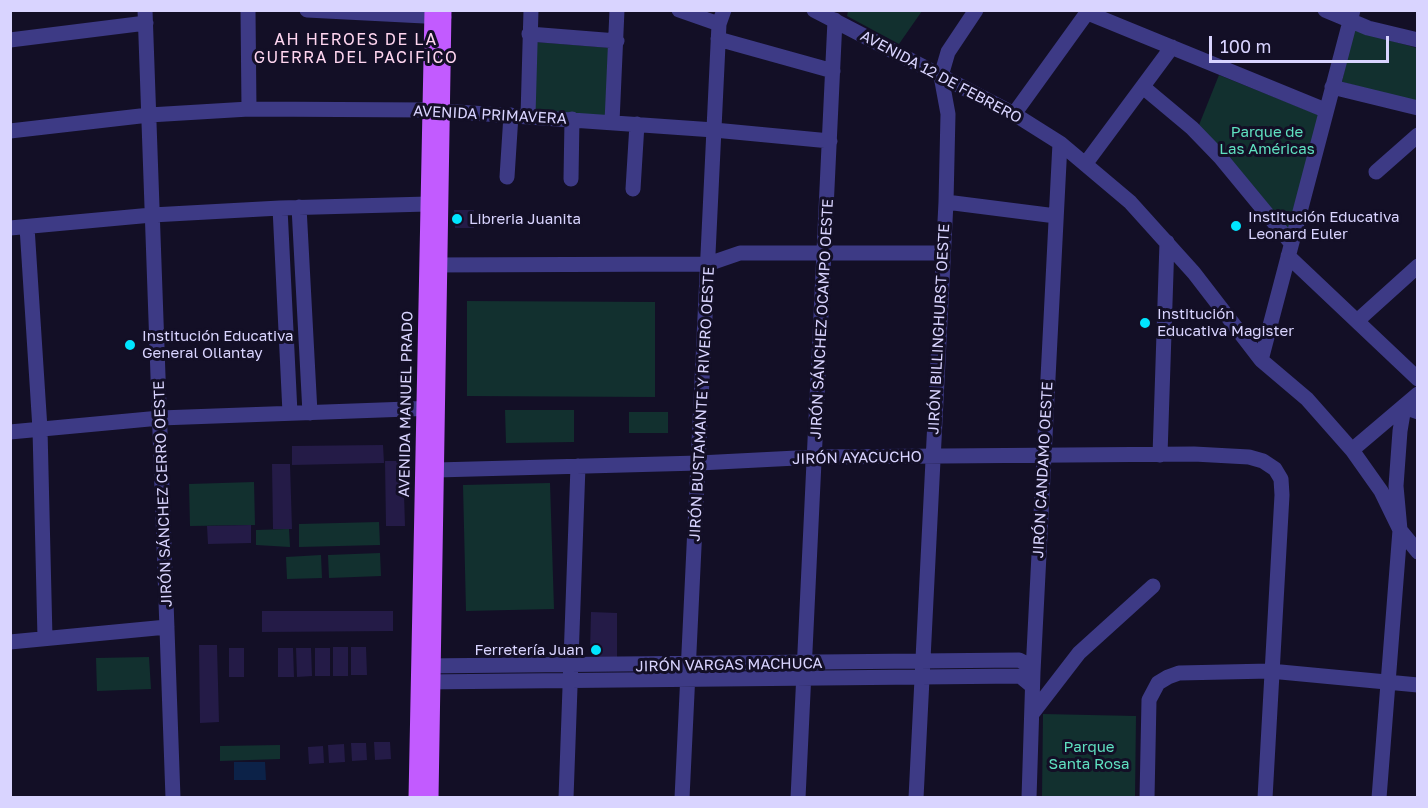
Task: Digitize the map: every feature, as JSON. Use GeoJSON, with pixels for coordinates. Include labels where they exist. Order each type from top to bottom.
{"type":"FeatureCollection","features":[{"type":"Feature","properties":{"kind":"main road","name":"AVENIDA MANUEL PRADO"},"geometry":{"type":"LineString","coordinates":[[431,798],[426,666],[438,14]]}},
{"type":"Feature","properties":{"kind":"main road","name":"AVENIDA MANUEL PRADO"},"geometry":{"type":"LineString","coordinates":[[433,265],[428,204],[435,110]]}},
{"type":"Feature","properties":{"kind":"main road","name":"AVENIDA MANUEL PRADO"},"geometry":{"type":"LineString","coordinates":[[426,666],[436,470],[430,408]]}},
{"type":"Feature","properties":{"kind":"main road","name":"AVENIDA MANUEL PRADO"},"geometry":{"type":"LineString","coordinates":[[416,798],[426,682]]}},
{"type":"Feature","properties":{"kind":"street"},"geometry":{"type":"LineString","coordinates":[[248,10],[249,109]]}},
{"type":"Feature","properties":{"kind":"street"},"geometry":{"type":"LineString","coordinates":[[307,10],[438,14]]}},
{"type":"Feature","properties":{"kind":"street"},"geometry":{"type":"LineString","coordinates":[[528,116],[531,10]]}},
{"type":"Feature","properties":{"kind":"street"},"geometry":{"type":"LineString","coordinates":[[612,122],[617,10]]}},
{"type":"Feature","properties":{"kind":"street"},"geometry":{"type":"LineString","coordinates":[[679,10],[720,24],[833,71]]}},
{"type":"Feature","properties":{"kind":"street","name":"AVENIDA 12 DE FEBRERO"},"geometry":{"type":"LineString","coordinates":[[814,10],[1014,114],[1060,143],[1130,202],[1167,242],[1261,360],[1307,399],[1352,450],[1381,491],[1400,530],[1418,552]]}},
{"type":"Feature","properties":{"kind":"street"},"geometry":{"type":"LineString","coordinates":[[941,76],[948,52],[976,10]]}},
{"type":"Feature","properties":{"kind":"street"},"geometry":{"type":"LineString","coordinates":[[1325,10],[1351,16],[1418,40]]}},
{"type":"Feature","properties":{"kind":"street"},"geometry":{"type":"LineString","coordinates":[[1014,114],[1088,12],[1325,110]]}},
{"type":"Feature","properties":{"kind":"street"},"geometry":{"type":"LineString","coordinates":[[1261,360],[1351,16]]}},
{"type":"Feature","properties":{"kind":"street"},"geometry":{"type":"LineString","coordinates":[[10,40],[145,17]]}},
{"type":"Feature","properties":{"kind":"street","name":"JIRÓN SÁNCHEZ CERRO OESTE"},"geometry":{"type":"LineString","coordinates":[[145,17],[174,798]]}},
{"type":"Feature","properties":{"kind":"street","name":"JIRÓN SÁNCHEZ OCAMPO OESTE"},"geometry":{"type":"LineString","coordinates":[[798,798],[835,20]]}},
{"type":"Feature","properties":{"kind":"street","name":"JIRÓN BUSTAMANTE Y RIVERO OESTE"},"geometry":{"type":"LineString","coordinates":[[682,798],[720,24]]}},
{"type":"Feature","properties":{"kind":"street"},"geometry":{"type":"LineString","coordinates":[[529,33],[616,41]]}},
{"type":"Feature","properties":{"kind":"street"},"geometry":{"type":"LineString","coordinates":[[1086,163],[1172,47]]}},
{"type":"Feature","properties":{"kind":"street","name":"JIRÓN BILLINGHURST OESTE"},"geometry":{"type":"LineString","coordinates":[[916,798],[946,202],[948,114],[941,76]]}},
{"type":"Feature","properties":{"kind":"street"},"geometry":{"type":"LineString","coordinates":[[1143,87],[1192,128],[1220,157],[1289,249],[1357,321],[1418,379]]}},
{"type":"Feature","properties":{"kind":"street"},"geometry":{"type":"LineString","coordinates":[[1332,87],[1418,108]]}},
{"type":"Feature","properties":{"kind":"street","name":"AVENIDA PRIMAVERA"},"geometry":{"type":"LineString","coordinates":[[10,131],[149,115],[249,109],[435,110],[714,130],[830,141]]}},
{"type":"Feature","properties":{"kind":"street"},"geometry":{"type":"LineString","coordinates":[[507,177],[511,115]]}},
{"type":"Feature","properties":{"kind":"street"},"geometry":{"type":"LineString","coordinates":[[571,179],[572,119]]}},
{"type":"Feature","properties":{"kind":"street"},"geometry":{"type":"LineString","coordinates":[[633,189],[637,124]]}},
{"type":"Feature","properties":{"kind":"street"},"geometry":{"type":"LineString","coordinates":[[1376,172],[1418,135]]}},
{"type":"Feature","properties":{"kind":"street","name":"JIRÓN CANDAMO OESTE"},"geometry":{"type":"LineString","coordinates":[[1029,798],[1032,679],[1060,143]]}},
{"type":"Feature","properties":{"kind":"street"},"geometry":{"type":"LineString","coordinates":[[946,202],[1056,216]]}},
{"type":"Feature","properties":{"kind":"street"},"geometry":{"type":"LineString","coordinates":[[10,228],[152,215],[299,207],[428,204]]}},
{"type":"Feature","properties":{"kind":"street"},"geometry":{"type":"LineString","coordinates":[[299,207],[310,413]]}},
{"type":"Feature","properties":{"kind":"street"},"geometry":{"type":"LineString","coordinates":[[280,208],[290,413]]}},
{"type":"Feature","properties":{"kind":"street"},"geometry":{"type":"LineString","coordinates":[[27,227],[40,429],[45,638]]}},
{"type":"Feature","properties":{"kind":"street"},"geometry":{"type":"LineString","coordinates":[[1160,455],[1167,242]]}},
{"type":"Feature","properties":{"kind":"street"},"geometry":{"type":"LineString","coordinates":[[433,265],[708,264],[740,253],[942,253]]}},
{"type":"Feature","properties":{"kind":"street"},"geometry":{"type":"LineString","coordinates":[[1357,321],[1418,266]]}},
{"type":"Feature","properties":{"kind":"street"},"geometry":{"type":"LineString","coordinates":[[1379,798],[1400,530],[1396,486],[1411,410],[1418,394]]}},
{"type":"Feature","properties":{"kind":"street"},"geometry":{"type":"LineString","coordinates":[[10,432],[160,418],[430,408]]}},
{"type":"Feature","properties":{"kind":"street"},"geometry":{"type":"LineString","coordinates":[[1352,450],[1411,410]]}},
{"type":"Feature","properties":{"kind":"street","name":"JIRÓN AYACUCHO"},"geometry":{"type":"LineString","coordinates":[[436,470],[699,463],[816,457],[1160,455],[1249,457],[1275,469],[1281,479],[1282,495],[1270,671]]}},
{"type":"Feature","properties":{"kind":"street"},"geometry":{"type":"LineString","coordinates":[[566,798],[578,466]]}},
{"type":"Feature","properties":{"kind":"street"},"geometry":{"type":"LineString","coordinates":[[1032,714],[1079,654],[1153,586]]}},
{"type":"Feature","properties":{"kind":"street"},"geometry":{"type":"LineString","coordinates":[[10,642],[167,627]]}},
{"type":"Feature","properties":{"kind":"street","name":"JIRÓN VARGAS MACHUCA"},"geometry":{"type":"LineString","coordinates":[[426,682],[571,674],[805,672],[922,678],[1020,676],[1032,679],[1029,665],[1019,660],[924,662],[805,672]]}},
{"type":"Feature","properties":{"kind":"street","name":"JIRÓN VARGAS MACHUCA"},"geometry":{"type":"LineString","coordinates":[[426,666],[571,674]]}},
{"type":"Feature","properties":{"kind":"street"},"geometry":{"type":"LineString","coordinates":[[1264,798],[1270,671]]}},
{"type":"Feature","properties":{"kind":"street"},"geometry":{"type":"LineString","coordinates":[[1147,798],[1149,700],[1158,683],[1179,672],[1270,671],[1418,686]]}},
{"type":"Feature","properties":{"kind":"green space"},"geometry":{"type":"Polygon","coordinates":[[[848,10],[922,11],[899,44],[847,16],[848,10]]]}},
{"type":"Feature","properties":{"kind":"green space"},"geometry":{"type":"Polygon","coordinates":[[[1353,30],[1417,48],[1417,102],[1342,82],[1353,30]]]}},
{"type":"Feature","properties":{"kind":"green space"},"geometry":{"type":"Polygon","coordinates":[[[536,42],[612,48],[608,119],[535,112],[536,42]]]}},
{"type":"Feature","properties":{"kind":"green space","name":"Parque de Las Américas"},"geometry":{"type":"Polygon","coordinates":[[[1219,75],[1319,115],[1287,233],[1197,130],[1219,75]]]}},
{"type":"Feature","properties":{"kind":"green space"},"geometry":{"type":"Polygon","coordinates":[[[467,301],[655,302],[655,397],[467,396],[467,301]]]}},
{"type":"Feature","properties":{"kind":"green space"},"geometry":{"type":"Polygon","coordinates":[[[505,410],[574,410],[574,442],[506,443],[505,410]]]}},
{"type":"Feature","properties":{"kind":"green space"},"geometry":{"type":"Polygon","coordinates":[[[629,412],[668,412],[668,433],[629,433],[629,412]]]}},
{"type":"Feature","properties":{"kind":"green space"},"geometry":{"type":"Polygon","coordinates":[[[254,482],[255,525],[190,526],[189,484],[254,482]]]}},
{"type":"Feature","properties":{"kind":"green space"},"geometry":{"type":"Polygon","coordinates":[[[550,483],[554,609],[466,611],[463,485],[550,483]]]}},
{"type":"Feature","properties":{"kind":"green space"},"geometry":{"type":"Polygon","coordinates":[[[379,522],[380,545],[299,547],[299,524],[379,522]]]}},
{"type":"Feature","properties":{"kind":"green space"},"geometry":{"type":"Polygon","coordinates":[[[289,529],[290,547],[256,545],[256,530],[289,529]]]}},
{"type":"Feature","properties":{"kind":"green space"},"geometry":{"type":"Polygon","coordinates":[[[380,553],[381,576],[329,578],[328,555],[380,553]]]}},
{"type":"Feature","properties":{"kind":"green space"},"geometry":{"type":"Polygon","coordinates":[[[321,555],[322,578],[287,579],[286,557],[321,555]]]}},
{"type":"Feature","properties":{"kind":"green space"},"geometry":{"type":"Polygon","coordinates":[[[149,657],[151,689],[97,691],[96,658],[149,657]]]}},
{"type":"Feature","properties":{"kind":"green space","name":"Parque Santa Rosa"},"geometry":{"type":"Polygon","coordinates":[[[1043,714],[1136,716],[1135,797],[1042,797],[1043,714]]]}},
{"type":"Feature","properties":{"kind":"green space"},"geometry":{"type":"Polygon","coordinates":[[[280,745],[280,759],[220,761],[220,746],[280,745]]]}},
{"type":"Feature","properties":{"kind":"water"},"geometry":{"type":"Polygon","coordinates":[[[234,762],[265,762],[266,780],[234,780],[234,762]]]}},
{"type":"Feature","properties":{"kind":"building"},"geometry":{"type":"Polygon","coordinates":[[[454,210],[474,210],[474,228],[455,228],[454,210]]]}},
{"type":"Feature","properties":{"kind":"building"},"geometry":{"type":"Polygon","coordinates":[[[383,445],[384,463],[292,465],[292,446],[383,445]]]}},
{"type":"Feature","properties":{"kind":"building"},"geometry":{"type":"Polygon","coordinates":[[[385,461],[403,461],[405,526],[386,526],[385,461]]]}},
{"type":"Feature","properties":{"kind":"building"},"geometry":{"type":"Polygon","coordinates":[[[272,464],[290,464],[292,529],[273,529],[272,464]]]}},
{"type":"Feature","properties":{"kind":"building"},"geometry":{"type":"Polygon","coordinates":[[[251,525],[251,543],[208,544],[207,526],[251,525]]]}},
{"type":"Feature","properties":{"kind":"building"},"geometry":{"type":"Polygon","coordinates":[[[262,611],[393,611],[393,631],[262,632],[262,611]]]}},
{"type":"Feature","properties":{"kind":"building"},"geometry":{"type":"Polygon","coordinates":[[[591,612],[617,613],[617,659],[596,659],[590,652],[591,612]]]}},
{"type":"Feature","properties":{"kind":"building"},"geometry":{"type":"Polygon","coordinates":[[[199,645],[217,645],[219,722],[200,723],[199,645]]]}},
{"type":"Feature","properties":{"kind":"building"},"geometry":{"type":"Polygon","coordinates":[[[333,647],[348,647],[348,676],[333,676],[333,647]]]}},
{"type":"Feature","properties":{"kind":"building"},"geometry":{"type":"Polygon","coordinates":[[[351,647],[366,647],[367,675],[351,675],[351,647]]]}},
{"type":"Feature","properties":{"kind":"building"},"geometry":{"type":"Polygon","coordinates":[[[229,648],[244,648],[244,677],[229,677],[229,648]]]}},
{"type":"Feature","properties":{"kind":"building"},"geometry":{"type":"Polygon","coordinates":[[[278,648],[293,648],[294,677],[278,677],[278,648]]]}},
{"type":"Feature","properties":{"kind":"building"},"geometry":{"type":"Polygon","coordinates":[[[296,648],[311,648],[312,676],[297,677],[296,648]]]}},
{"type":"Feature","properties":{"kind":"building"},"geometry":{"type":"Polygon","coordinates":[[[315,648],[330,648],[330,676],[315,676],[315,648]]]}},
{"type":"Feature","properties":{"kind":"building"},"geometry":{"type":"Polygon","coordinates":[[[374,742],[390,742],[391,759],[375,760],[374,742]]]}},
{"type":"Feature","properties":{"kind":"building"},"geometry":{"type":"Polygon","coordinates":[[[351,743],[366,743],[367,760],[352,761],[351,743]]]}},
{"type":"Feature","properties":{"kind":"building"},"geometry":{"type":"Polygon","coordinates":[[[344,744],[345,762],[329,763],[328,745],[344,744]]]}},
{"type":"Feature","properties":{"kind":"building"},"geometry":{"type":"Polygon","coordinates":[[[323,746],[324,763],[309,764],[308,747],[323,746]]]}},
{"type":"Feature","properties":{"kind":"place","name":"Libreria Juanita"},"geometry":{"type":"Point","coordinates":[457,219]}},
{"type":"Feature","properties":{"kind":"place","name":"Institución Educativa Leonard Euler"},"geometry":{"type":"Point","coordinates":[1236,226]}},
{"type":"Feature","properties":{"kind":"place","name":"Institución Educativa Magister"},"geometry":{"type":"Point","coordinates":[1145,323]}},
{"type":"Feature","properties":{"kind":"place","name":"Institución Educativa General Ollantay"},"geometry":{"type":"Point","coordinates":[130,345]}},
{"type":"Feature","properties":{"kind":"place","name":"Ferretería Juan"},"geometry":{"type":"Point","coordinates":[596,650]}},
{"type":"Feature","properties":{"kind":"district","name":"AH HEROES DE LA GUERRA DEL PACIFICO"},"geometry":{"type":"Point","coordinates":[356,49]}}]}
